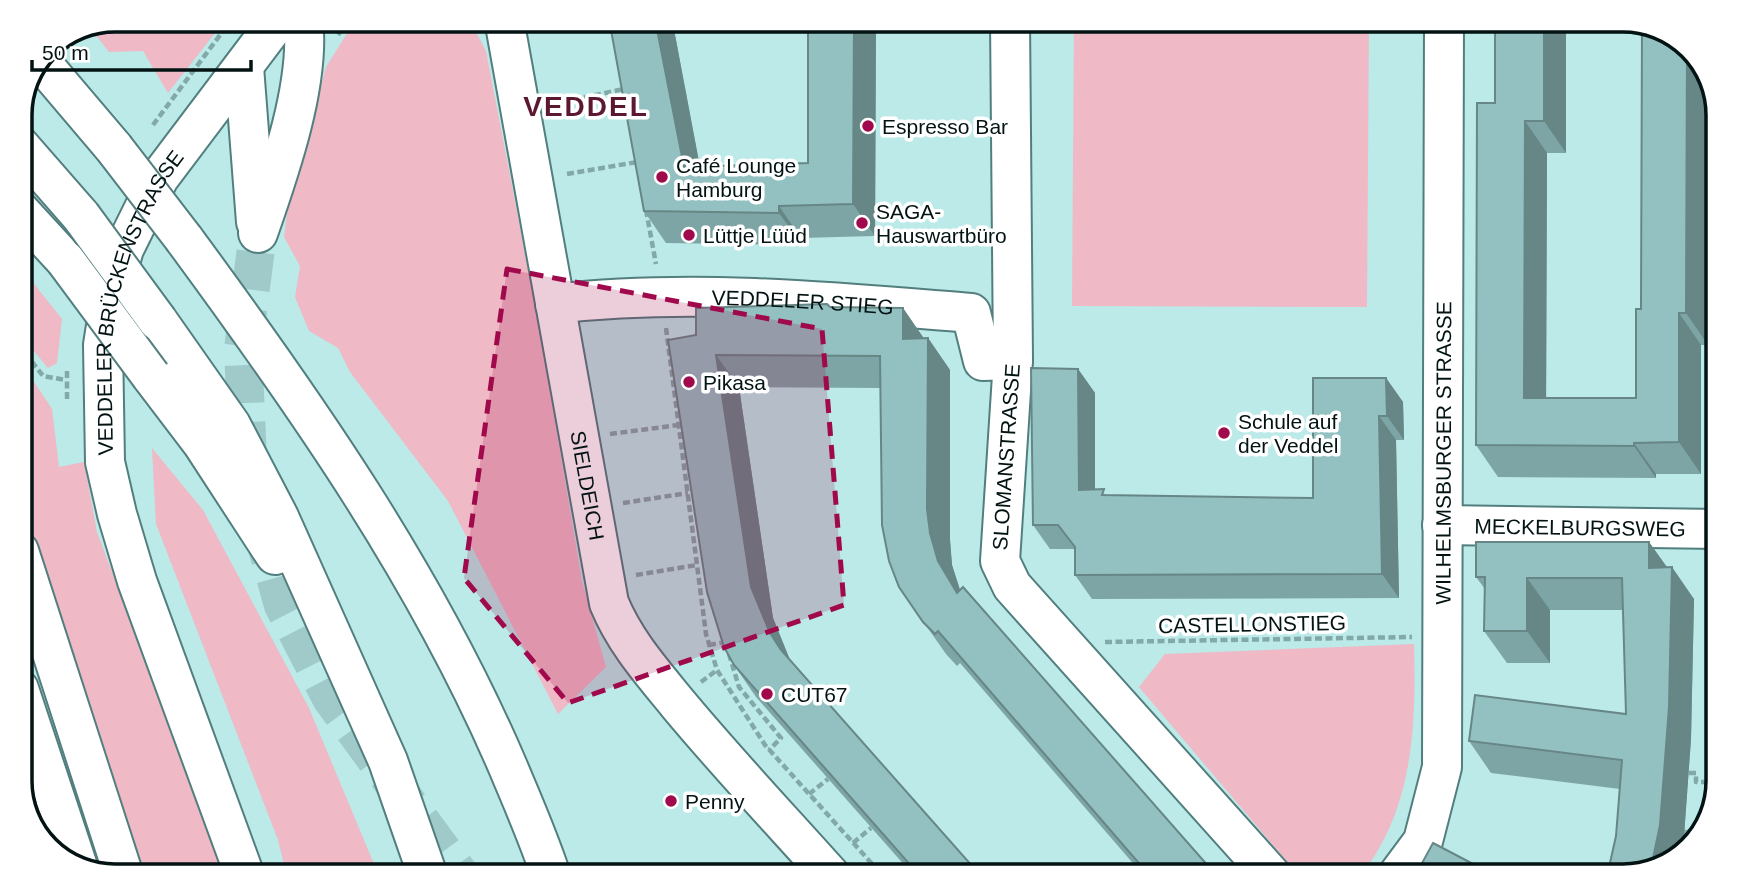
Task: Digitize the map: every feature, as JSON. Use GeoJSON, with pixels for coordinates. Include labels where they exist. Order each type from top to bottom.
{"type":"FeatureCollection","features":[{"type":"Feature","properties":{"kind":"main road","name":"VEDDELER BRÜCKENSTRASSE"},"geometry":{"type":"LineString","coordinates":[[241,864],[136,581],[117,514],[106,462],[103,345],[111,294],[124,249],[159,178],[270,32]]}},
{"type":"Feature","properties":{"kind":"main road"},"geometry":{"type":"LineString","coordinates":[[244,67],[258,233],[275,183],[298,92],[305,32]]}},
{"type":"Feature","properties":{"kind":"main road","name":"SIELDEICH"},"geometry":{"type":"LineString","coordinates":[[505,32],[604,583],[617,621],[646,665],[708,740],[820,864]]}},
{"type":"Feature","properties":{"kind":"main road","name":"SLOMANSTRASSE"},"geometry":{"type":"LineString","coordinates":[[1010,32],[1013,360],[1000,561],[1012,586],[1261,864]]}},
{"type":"Feature","properties":{"kind":"main road","name":"WILHELMSBURGER STRASSE"},"geometry":{"type":"LineString","coordinates":[[1406,864],[1423,841],[1442,767],[1440,636],[1443,525],[1444,32]]}},
{"type":"Feature","properties":{"kind":"main road"},"geometry":{"type":"LineString","coordinates":[[46,68],[114,148],[184,239],[264,349],[389,535],[474,690],[546,864]]}},
{"type":"Feature","properties":{"kind":"main road"},"geometry":{"type":"LineString","coordinates":[[32,160],[81,216],[231,425],[279,517],[317,609],[388,761],[424,864]]}},
{"type":"Feature","properties":{"kind":"main road"},"geometry":{"type":"LineString","coordinates":[[32,224],[65,260],[202,443],[263,539],[317,609]]}},
{"type":"Feature","properties":{"kind":"main road","name":"VEDDELER STIEG"},"geometry":{"type":"LineString","coordinates":[[555,304],[662,299],[804,299],[971,313],[983,361],[1013,360]]}},
{"type":"Feature","properties":{"kind":"main road","name":"MECKELBURGSWEG"},"geometry":{"type":"LineString","coordinates":[[1443,525],[1706,529]]}},
{"type":"Feature","properties":{"kind":"main road"},"geometry":{"type":"LineString","coordinates":[[32,591],[120,864]]}},
{"type":"Feature","properties":{"kind":"main road"},"geometry":{"type":"LineString","coordinates":[[32,728],[73,852]]}},
{"type":"Feature","properties":{"kind":"path"},"geometry":{"type":"LineString","coordinates":[[160,114],[222,32]]}},
{"type":"Feature","properties":{"kind":"path"},"geometry":{"type":"LineString","coordinates":[[622,78],[626,102]]}},
{"type":"Feature","properties":{"kind":"path"},"geometry":{"type":"LineString","coordinates":[[520,111],[624,89]]}},
{"type":"Feature","properties":{"kind":"path"},"geometry":{"type":"LineString","coordinates":[[635,150],[640,176]]}},
{"type":"Feature","properties":{"kind":"path"},"geometry":{"type":"LineString","coordinates":[[567,174],[637,162]]}},
{"type":"Feature","properties":{"kind":"path"},"geometry":{"type":"LineString","coordinates":[[645,203],[662,299],[709,645],[717,670],[734,701],[769,750],[872,864]]}},
{"type":"Feature","properties":{"kind":"path"},"geometry":{"type":"LineString","coordinates":[[32,362],[43,376],[66,380],[67,402]]}},
{"type":"Feature","properties":{"kind":"path"},"geometry":{"type":"LineString","coordinates":[[610,434],[678,425]]}},
{"type":"Feature","properties":{"kind":"path"},"geometry":{"type":"LineString","coordinates":[[621,504],[688,493]]}},
{"type":"Feature","properties":{"kind":"path"},"geometry":{"type":"LineString","coordinates":[[634,576],[697,565]]}},
{"type":"Feature","properties":{"kind":"path","name":"CASTELLONSTIEG"},"geometry":{"type":"LineString","coordinates":[[1065,642],[1440,636]]}},
{"type":"Feature","properties":{"kind":"path"},"geometry":{"type":"LineString","coordinates":[[709,645],[726,642],[732,667],[745,695],[781,738],[769,750]]}},
{"type":"Feature","properties":{"kind":"path"},"geometry":{"type":"LineString","coordinates":[[734,701],[745,695]]}},
{"type":"Feature","properties":{"kind":"path"},"geometry":{"type":"LineString","coordinates":[[1689,773],[1696,773],[1696,782],[1706,782]]}},
{"type":"Feature","properties":{"kind":"path"},"geometry":{"type":"LineString","coordinates":[[809,794],[828,779]]}},
{"type":"Feature","properties":{"kind":"path"},"geometry":{"type":"LineString","coordinates":[[853,843],[871,828]]}},
{"type":"Feature","properties":{"kind":"highlighted area"},"geometry":{"type":"Polygon","coordinates":[[[507,269],[822,329],[844,605],[568,703],[464,578],[507,269]]]}},
{"type":"Feature","properties":{"kind":"shaded area"},"geometry":{"type":"Polygon","coordinates":[[[216,32],[168,93],[143,51],[109,52],[95,34],[216,32]]]}},
{"type":"Feature","properties":{"kind":"shaded area"},"geometry":{"type":"Polygon","coordinates":[[[348,32],[476,32],[486,51],[537,315],[582,581],[606,667],[558,714],[448,501],[350,372],[338,348],[309,331],[295,297],[300,266],[284,237],[287,213],[326,67],[348,32]]]}},
{"type":"Feature","properties":{"kind":"shaded area"},"geometry":{"type":"Polygon","coordinates":[[[1074,32],[1369,32],[1367,307],[1072,306],[1074,32]]]}},
{"type":"Feature","properties":{"kind":"shaded area"},"geometry":{"type":"Polygon","coordinates":[[[32,281],[62,319],[57,363],[48,368],[32,349],[32,281]]]}},
{"type":"Feature","properties":{"kind":"shaded area"},"geometry":{"type":"Polygon","coordinates":[[[32,379],[52,409],[59,467],[84,462],[97,532],[222,864],[139,864],[32,537],[32,379]]]}},
{"type":"Feature","properties":{"kind":"shaded area"},"geometry":{"type":"Polygon","coordinates":[[[152,448],[203,510],[309,708],[374,864],[284,864],[278,840],[156,524],[152,448]]]}},
{"type":"Feature","properties":{"kind":"shaded area"},"geometry":{"type":"Polygon","coordinates":[[[1414,644],[1414,705],[1408,765],[1392,823],[1368,864],[1289,864],[1139,687],[1165,654],[1414,644]]]}},
{"type":"Feature","properties":{"kind":"building"},"geometry":{"type":"Polygon","coordinates":[[[611,32],[658,32],[684,167],[808,163],[808,32],[854,32],[853,204],[779,206],[779,213],[644,211],[611,32]]]}},
{"type":"Feature","properties":{"kind":"building"},"geometry":{"type":"Polygon","coordinates":[[[1495,32],[1544,32],[1544,121],[1525,121],[1524,398],[1636,398],[1636,309],[1641,309],[1642,34],[1670,46],[1687,61],[1686,313],[1679,313],[1679,442],[1634,443],[1634,446],[1476,445],[1477,103],[1495,103],[1495,32]]]}},
{"type":"Feature","properties":{"kind":"building"},"geometry":{"type":"Polygon","coordinates":[[[827,304],[830,307],[903,308],[903,339],[928,338],[927,509],[938,561],[957,593],[963,587],[1206,864],[1140,864],[938,631],[935,634],[923,622],[899,587],[889,561],[882,525],[880,356],[716,355],[751,587],[770,633],[781,650],[970,864],[909,864],[734,665],[724,647],[707,592],[668,340],[696,335],[696,308],[827,304]]]}},
{"type":"Feature","properties":{"kind":"building"},"geometry":{"type":"Polygon","coordinates":[[[1031,368],[1078,369],[1079,490],[1104,489],[1102,495],[1313,498],[1313,378],[1386,378],[1387,416],[1379,416],[1382,574],[1075,575],[1075,547],[1058,525],[1033,525],[1031,368]]]}},
{"type":"Feature","properties":{"kind":"building"},"geometry":{"type":"Polygon","coordinates":[[[1476,542],[1649,542],[1649,568],[1672,567],[1669,707],[1660,825],[1653,858],[1634,863],[1610,864],[1616,836],[1622,760],[1469,741],[1475,695],[1626,714],[1622,578],[1527,578],[1527,631],[1484,631],[1485,577],[1476,577],[1476,542]]]}},
{"type":"Feature","properties":{"kind":"building"},"geometry":{"type":"Polygon","coordinates":[[[1433,843],[1473,864],[1422,864],[1433,843]]]}},
{"type":"Feature","properties":{"kind":"tunnel"},"geometry":{"type":"LineString","coordinates":[[248,460],[243,349],[258,233]]}},
{"type":"Feature","properties":{"kind":"tunnel"},"geometry":{"type":"LineString","coordinates":[[260,523],[283,605],[331,698],[452,864]]}},
{"type":"Feature","properties":{"kind":"place","name":"Espresso Bar"},"geometry":{"type":"Point","coordinates":[868,126]}},
{"type":"Feature","properties":{"kind":"place","name":"Café Lounge Hamburg"},"geometry":{"type":"Point","coordinates":[662,177]}},
{"type":"Feature","properties":{"kind":"place","name":"SAGA- Hauswartbüro"},"geometry":{"type":"Point","coordinates":[862,223]}},
{"type":"Feature","properties":{"kind":"place","name":"Lüttje Lüüd"},"geometry":{"type":"Point","coordinates":[689,235]}},
{"type":"Feature","properties":{"kind":"place","name":"Pikasa"},"geometry":{"type":"Point","coordinates":[689,382]}},
{"type":"Feature","properties":{"kind":"place","name":"Schule auf der Veddel"},"geometry":{"type":"Point","coordinates":[1224,433]}},
{"type":"Feature","properties":{"kind":"place","name":"CUT67"},"geometry":{"type":"Point","coordinates":[767,694]}},
{"type":"Feature","properties":{"kind":"place","name":"Penny"},"geometry":{"type":"Point","coordinates":[671,801]}},
{"type":"Feature","properties":{"kind":"district","name":"VEDDEL"},"geometry":{"type":"Point","coordinates":[586,106]}}]}
